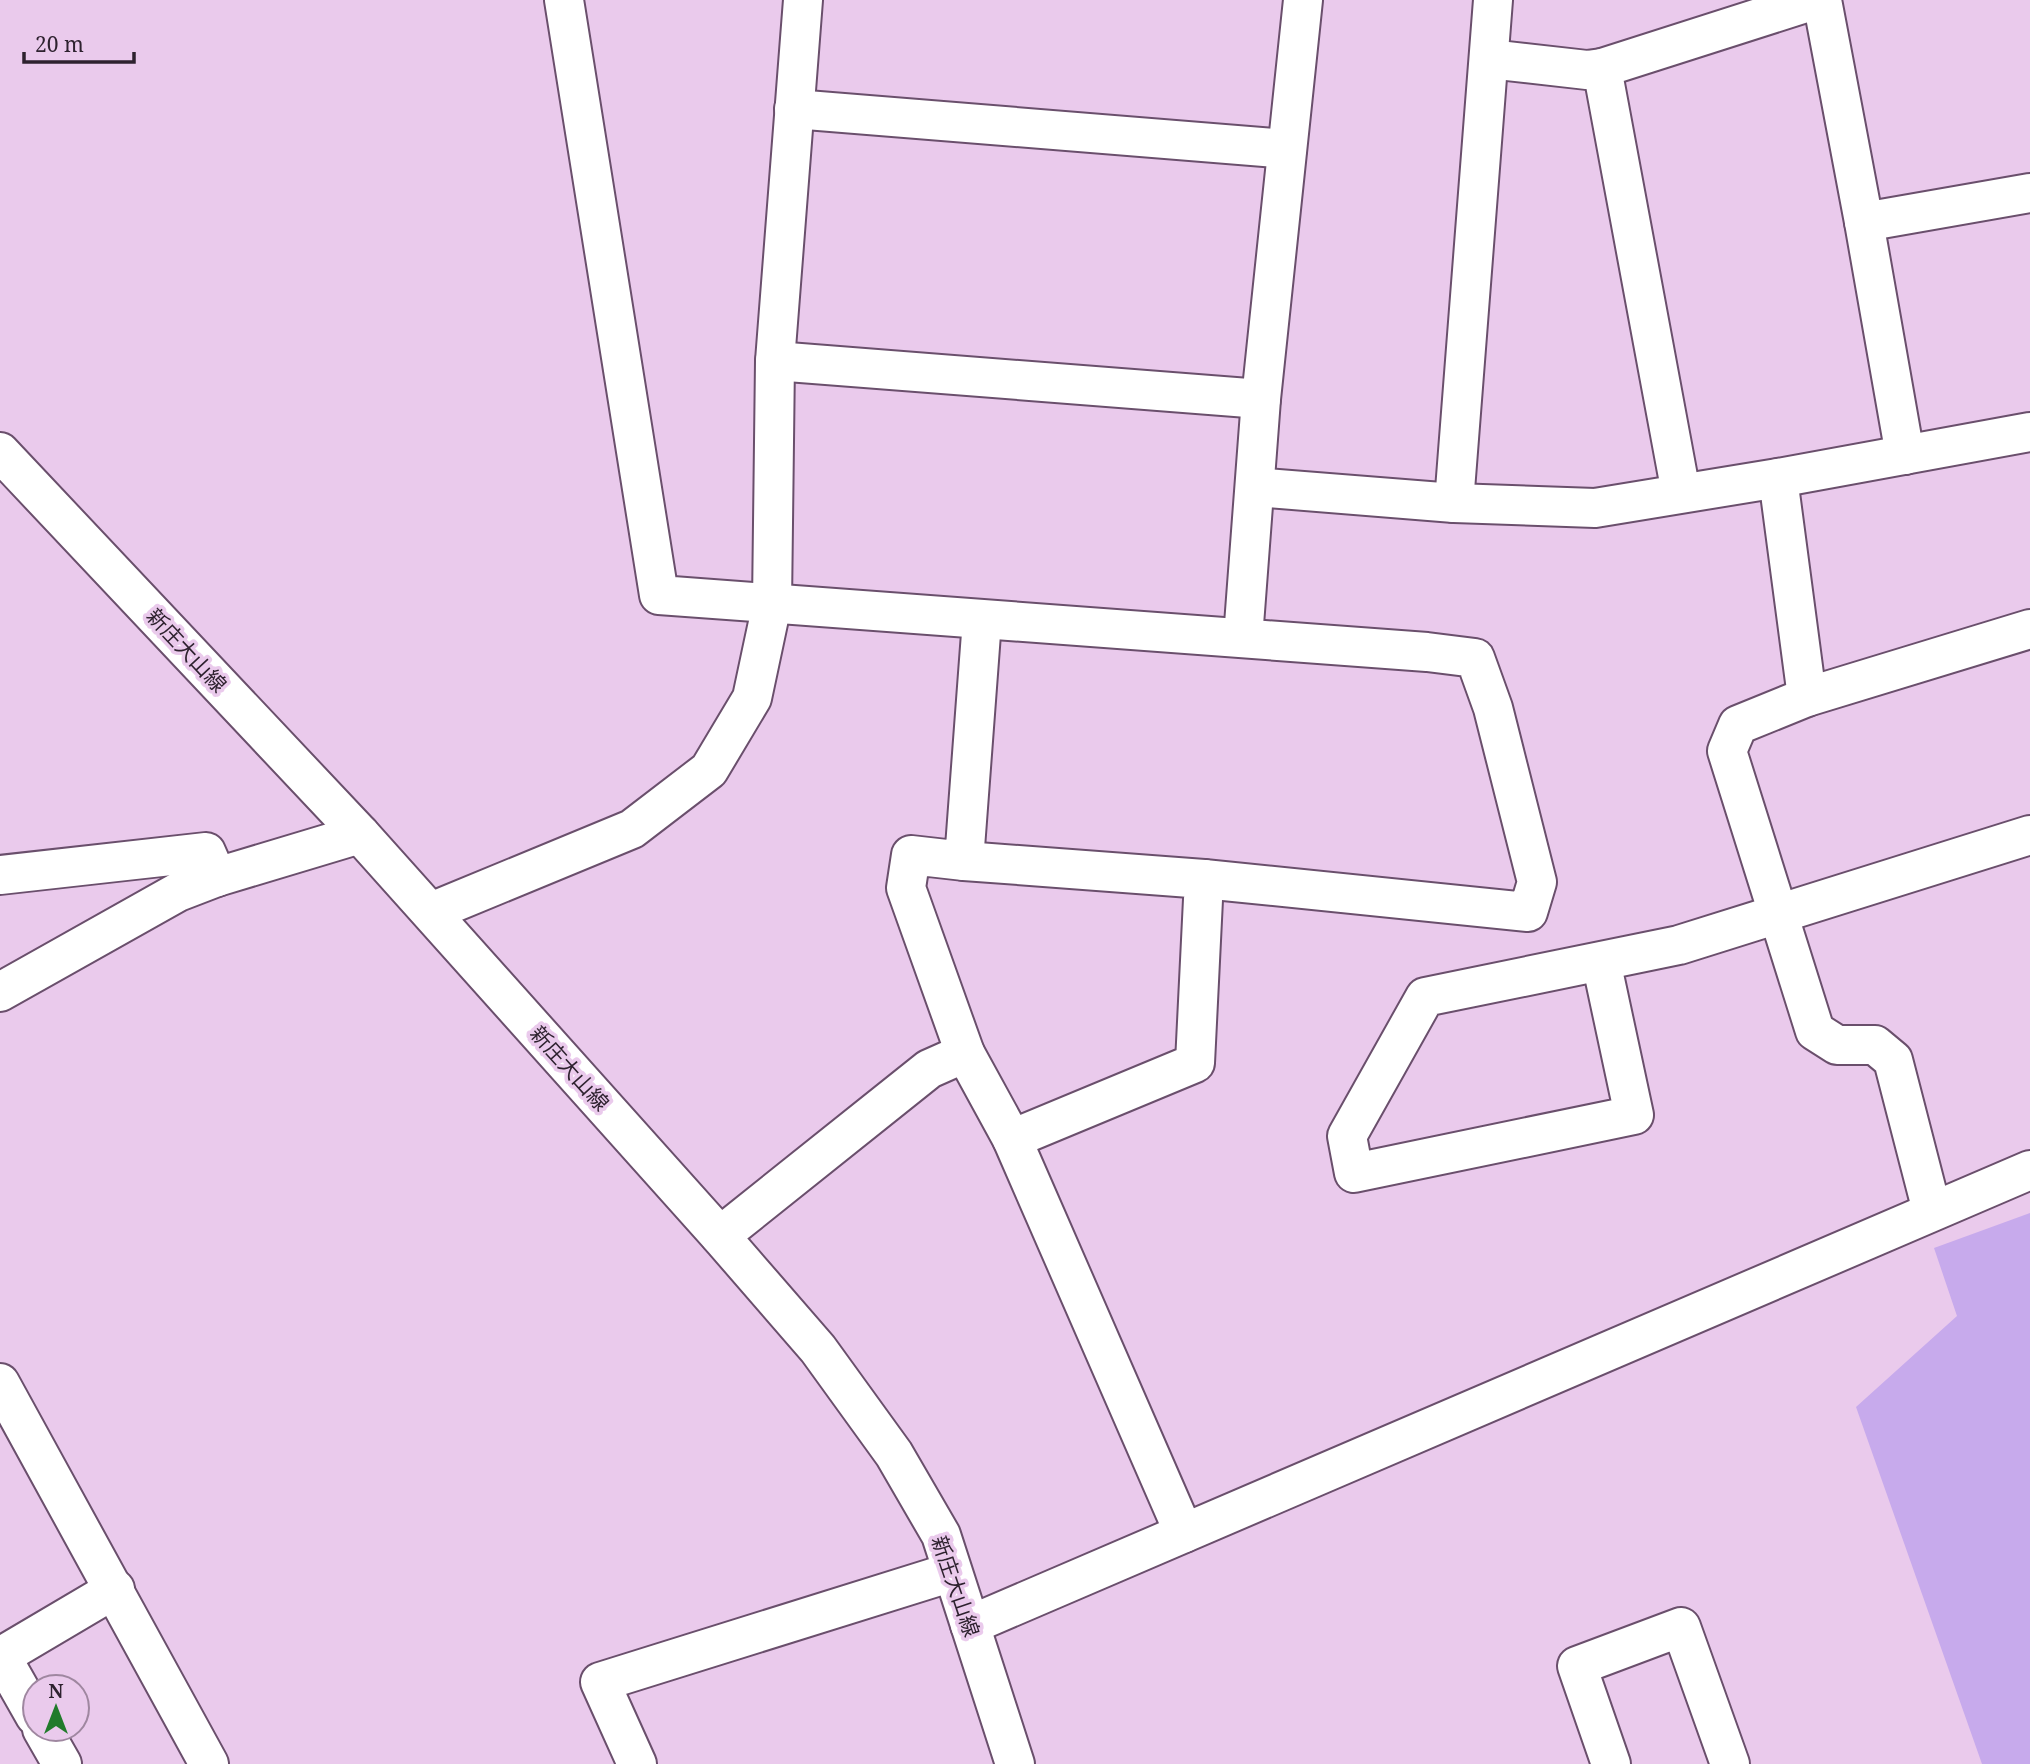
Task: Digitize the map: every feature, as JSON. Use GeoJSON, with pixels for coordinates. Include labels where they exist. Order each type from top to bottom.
{"type":"FeatureCollection","features":[{"type":"Feature","properties":{"kind":"street"},"geometry":{"type":"LineString","coordinates":[[564,0],[659,595],[1427,652],[1475,658],[1493,708],[1537,882],[1528,912],[1204,879],[911,855],[906,888],[965,1053],[1012,1139],[1184,1533]]}},
{"type":"Feature","properties":{"kind":"street"},"geometry":{"type":"LineString","coordinates":[[431,912],[632,829],[709,770],[752,698],[772,604],[775,361],[803,0]]}},
{"type":"Feature","properties":{"kind":"street"},"geometry":{"type":"LineString","coordinates":[[1243,638],[1261,399],[1303,0]]}},
{"type":"Feature","properties":{"kind":"street"},"geometry":{"type":"LineString","coordinates":[[1454,503],[1493,0]]}},
{"type":"Feature","properties":{"kind":"street"},"geometry":{"type":"LineString","coordinates":[[1489,60],[1587,70],[1602,68],[1815,0]]}},
{"type":"Feature","properties":{"kind":"street"},"geometry":{"type":"LineString","coordinates":[[1822,0],[1905,455]]}},
{"type":"Feature","properties":{"kind":"street"},"geometry":{"type":"LineString","coordinates":[[1602,68],[1681,493]]}},
{"type":"Feature","properties":{"kind":"street"},"geometry":{"type":"LineString","coordinates":[[794,109],[1287,149]]}},
{"type":"Feature","properties":{"kind":"street"},"geometry":{"type":"LineString","coordinates":[[1864,222],[2030,193]]}},
{"type":"Feature","properties":{"kind":"street"},"geometry":{"type":"LineString","coordinates":[[775,361],[1261,399]]}},
{"type":"Feature","properties":{"kind":"street"},"geometry":{"type":"LineString","coordinates":[[1255,488],[1454,503],[1595,508],[2030,432]]}},
{"type":"Feature","properties":{"kind":"street","name":"新庄大山線"},"geometry":{"type":"LineString","coordinates":[[0,452],[360,834],[818,1349],[894,1454],[941,1535],[1015,1764]]}},
{"type":"Feature","properties":{"kind":"street"},"geometry":{"type":"LineString","coordinates":[[1778,478],[1807,697]]}},
{"type":"Feature","properties":{"kind":"street"},"geometry":{"type":"LineString","coordinates":[[964,861],[982,620]]}},
{"type":"Feature","properties":{"kind":"street"},"geometry":{"type":"LineString","coordinates":[[1932,1211],[1893,1060],[1875,1045],[1837,1045],[1815,1031],[1727,751],[1738,725],[1807,697],[2030,629]]}},
{"type":"Feature","properties":{"kind":"street"},"geometry":{"type":"LineString","coordinates":[[0,992],[178,892],[217,877],[360,834]]}},
{"type":"Feature","properties":{"kind":"street"},"geometry":{"type":"LineString","coordinates":[[1601,961],[1634,1115],[1354,1173],[1347,1136],[1424,997],[1679,945],[2030,835]]}},
{"type":"Feature","properties":{"kind":"street"},"geometry":{"type":"LineString","coordinates":[[0,875],[206,852],[217,877]]}},
{"type":"Feature","properties":{"kind":"street"},"geometry":{"type":"LineString","coordinates":[[1012,1139],[1195,1063],[1204,879]]}},
{"type":"Feature","properties":{"kind":"street"},"geometry":{"type":"LineString","coordinates":[[720,1236],[929,1069],[965,1053]]}},
{"type":"Feature","properties":{"kind":"street"},"geometry":{"type":"LineString","coordinates":[[970,1625],[2030,1170]]}},
{"type":"Feature","properties":{"kind":"street"},"geometry":{"type":"LineString","coordinates":[[0,1382],[209,1764]]}},
{"type":"Feature","properties":{"kind":"street"},"geometry":{"type":"LineString","coordinates":[[637,1764],[600,1682],[953,1572]]}},
{"type":"Feature","properties":{"kind":"street"},"geometry":{"type":"LineString","coordinates":[[21,1692],[0,1656],[115,1589]]}},
{"type":"Feature","properties":{"kind":"street"},"geometry":{"type":"LineString","coordinates":[[1611,1764],[1577,1667],[1681,1627],[1730,1764]]}},
{"type":"Feature","properties":{"kind":"street"},"geometry":{"type":"LineString","coordinates":[[50,1743],[62,1764]]}},
{"type":"Feature","properties":{"kind":"building"},"geometry":{"type":"Polygon","coordinates":[[[2030,1213],[2030,1764],[1982,1764],[1856,1407],[1957,1316],[1934,1248],[2030,1213]]]}}]}
